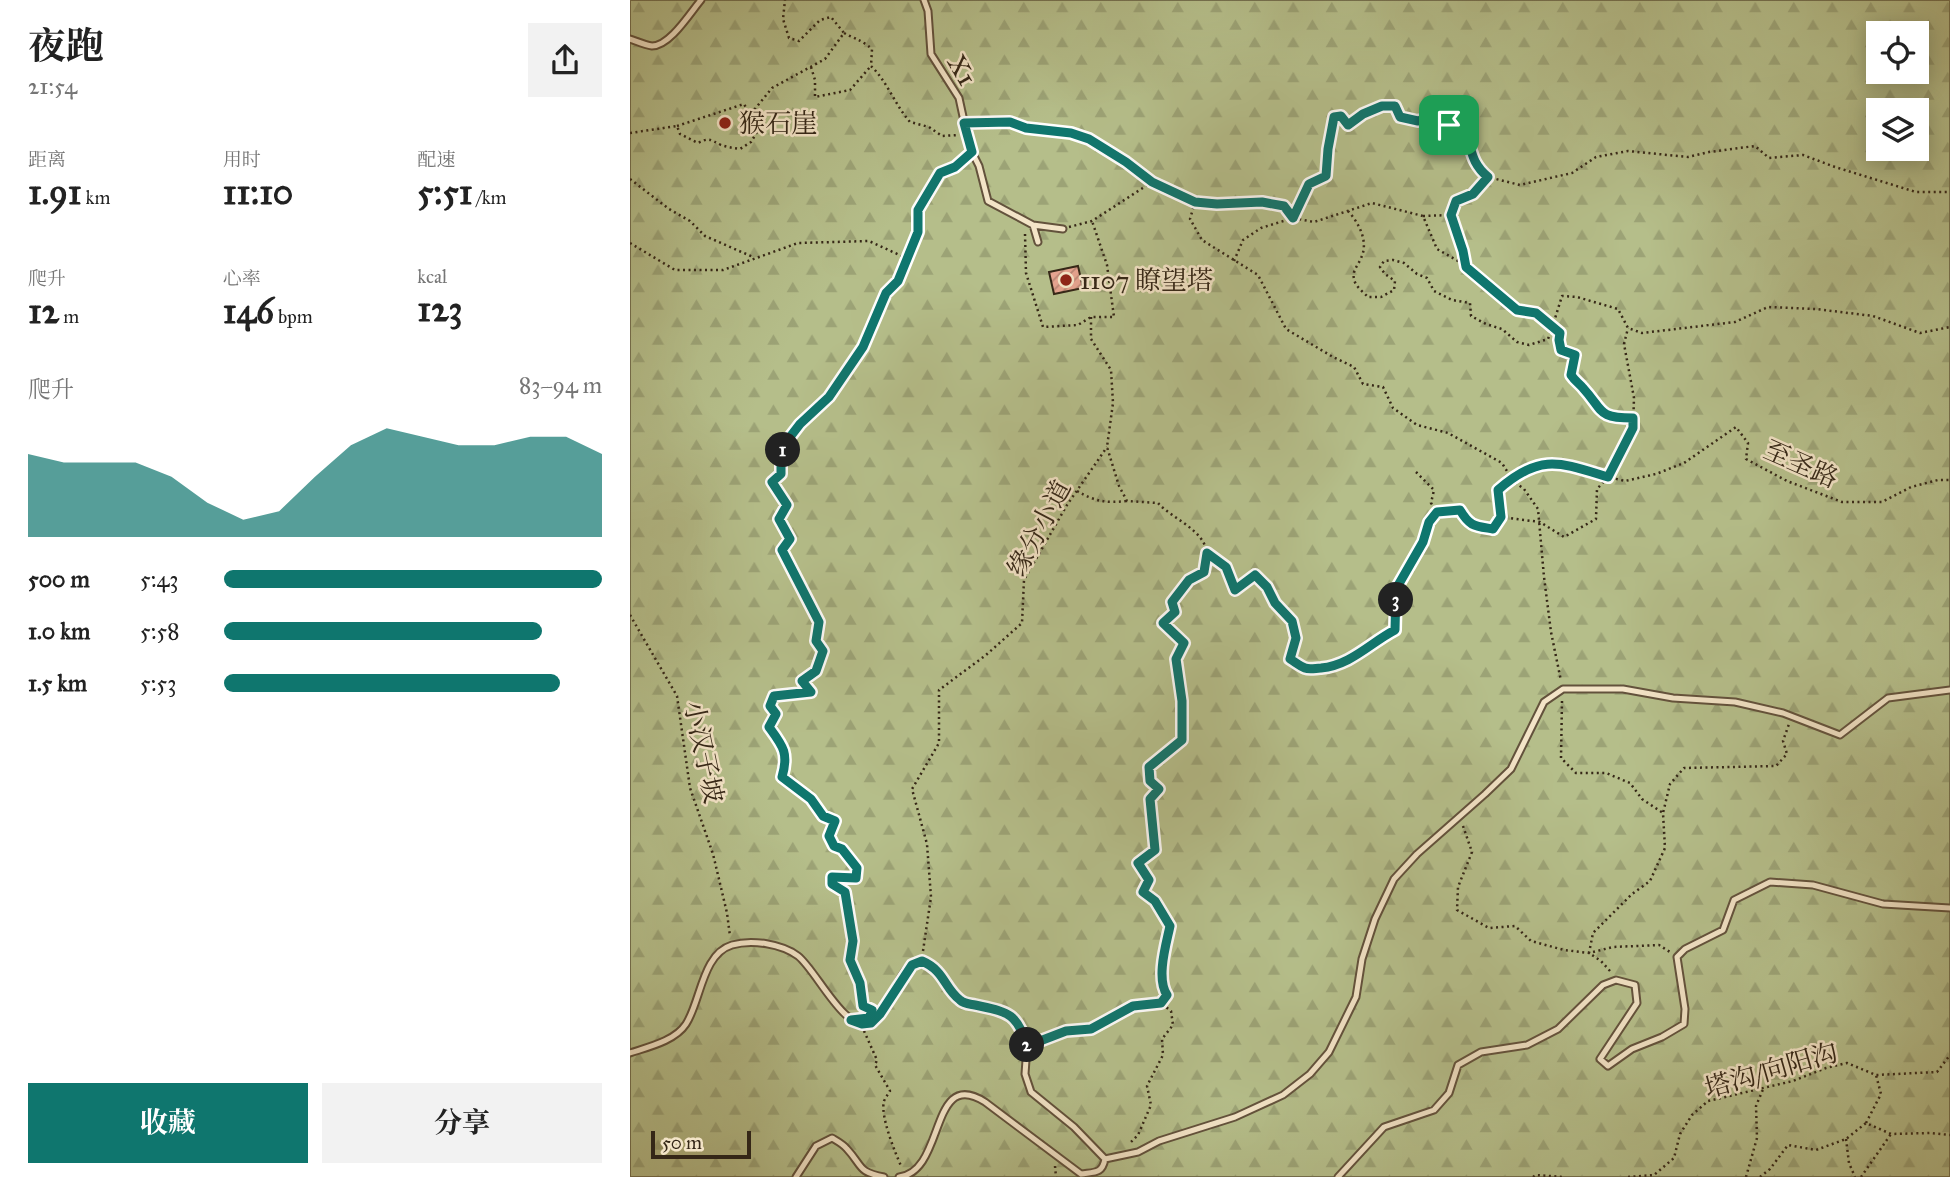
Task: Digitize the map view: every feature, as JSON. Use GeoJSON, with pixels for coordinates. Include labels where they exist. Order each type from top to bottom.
{"type":"FeatureCollection","features":[{"type":"Feature","properties":{"kind":"lane"},"geometry":{"type":"LineString","coordinates":[[630,39],[652,46],[664,43],[701,0]]}},
{"type":"Feature","properties":{"kind":"lane","name":"X1"},"geometry":{"type":"LineString","coordinates":[[924,0],[928,10],[931,54],[959,98],[967,135],[988,201],[1033,225],[1062,229]]}},
{"type":"Feature","properties":{"kind":"lane"},"geometry":{"type":"LineString","coordinates":[[1033,225],[1038,242]]}},
{"type":"Feature","properties":{"kind":"lane"},"geometry":{"type":"LineString","coordinates":[[1105,1159],[1138,1152],[1159,1141],[1235,1117],[1283,1095],[1310,1074],[1329,1052],[1356,997],[1362,958],[1375,919],[1394,879],[1417,854],[1511,769],[1544,702],[1563,689],[1623,689],[1673,698],[1735,702],[1792,716],[1840,735],[1888,698],[1950,690]]}},
{"type":"Feature","properties":{"kind":"lane"},"geometry":{"type":"LineString","coordinates":[[1338,1177],[1384,1127],[1434,1110],[1449,1093],[1458,1065],[1481,1052],[1527,1045],[1558,1029],[1603,985],[1616,980],[1635,985],[1637,1003],[1600,1059],[1608,1066],[1632,1049],[1662,1037],[1684,1024],[1685,1009],[1677,957],[1685,949],[1723,930],[1734,900],[1770,882],[1814,885],[1882,904],[1950,908]]}},
{"type":"Feature","properties":{"kind":"lane"},"geometry":{"type":"LineString","coordinates":[[630,1053],[675,1035],[686,1025],[715,954],[731,945],[751,942],[770,944],[798,956],[839,1008],[851,1020],[862,1024],[871,1023],[880,1014],[912,965],[922,961],[930,964],[944,978],[962,1003],[1002,1010],[1014,1018],[1023,1031],[1027,1046],[1025,1074],[1031,1091],[1105,1159]]}},
{"type":"Feature","properties":{"kind":"lane"},"geometry":{"type":"LineString","coordinates":[[899,1177],[909,1176],[919,1166],[929,1151],[948,1102],[960,1094],[974,1095],[985,1102],[1082,1174],[1098,1172],[1105,1159]]}},
{"type":"Feature","properties":{"kind":"lane"},"geometry":{"type":"LineString","coordinates":[[796,1177],[816,1146],[832,1138],[846,1147],[860,1168],[870,1175],[884,1177]]}},
{"type":"Feature","properties":{"kind":"path"},"geometry":{"type":"LineString","coordinates":[[785,0],[783,19],[789,38],[799,41],[820,20],[831,17],[844,33],[860,38],[872,49],[871,66],[850,90],[815,97],[815,80],[810,66]]}},
{"type":"Feature","properties":{"kind":"path"},"geometry":{"type":"LineString","coordinates":[[750,115],[772,88],[825,59],[844,33]]}},
{"type":"Feature","properties":{"kind":"path"},"geometry":{"type":"LineString","coordinates":[[871,66],[880,75],[910,122],[929,127],[942,136],[967,135]]}},
{"type":"Feature","properties":{"kind":"path"},"geometry":{"type":"LineString","coordinates":[[630,132],[677,126],[744,104],[757,132],[751,142],[740,149],[723,146],[712,139],[698,143],[692,141],[680,134],[677,126]]}},
{"type":"Feature","properties":{"kind":"path"},"geometry":{"type":"LineString","coordinates":[[1293,218],[1309,184],[1326,176],[1334,117],[1341,116],[1348,125],[1363,114],[1382,106],[1395,106],[1400,117],[1418,121],[1428,118],[1436,124],[1449,125],[1458,121],[1465,129],[1472,157],[1479,170],[1488,177],[1520,186],[1572,173],[1595,157],[1628,151],[1688,157],[1755,146],[1769,158],[1803,155],[1916,192],[1950,192]]}},
{"type":"Feature","properties":{"kind":"path"},"geometry":{"type":"LineString","coordinates":[[964,123],[1010,122],[1026,128],[1071,133],[1089,139],[1152,182],[1195,202],[1262,202],[1284,206],[1293,218]]}},
{"type":"Feature","properties":{"kind":"path"},"geometry":{"type":"LineString","coordinates":[[869,1018],[872,1010],[863,1006],[860,983],[850,960],[853,941],[845,892],[832,884],[832,877],[856,878],[857,868],[842,849],[834,846],[829,836],[835,821],[823,816],[811,799],[782,777],[786,762],[783,747],[769,727],[776,714],[770,706],[774,696],[811,692],[802,681],[816,671],[823,651],[816,641],[819,622],[782,550],[790,539],[779,519],[787,505],[772,482],[781,474],[781,455],[790,437],[829,397],[863,347],[886,293],[898,281],[918,232],[918,210],[940,173],[955,167],[972,152]]}},
{"type":"Feature","properties":{"kind":"path"},"geometry":{"type":"LineString","coordinates":[[1466,267],[1451,215],[1456,201],[1473,194],[1488,177]]}},
{"type":"Feature","properties":{"kind":"path"},"geometry":{"type":"LineString","coordinates":[[630,178],[669,209],[690,221],[705,236],[754,258]]}},
{"type":"Feature","properties":{"kind":"path"},"geometry":{"type":"LineString","coordinates":[[1062,229],[1092,221],[1152,182]]}},
{"type":"Feature","properties":{"kind":"path"},"geometry":{"type":"LineString","coordinates":[[1195,202],[1190,219],[1202,240],[1258,275],[1286,329],[1354,368],[1363,384],[1383,387],[1393,408],[1417,425],[1448,433],[1502,463],[1511,478],[1524,489],[1538,509],[1551,632],[1563,689],[1561,758],[1576,772],[1606,773],[1630,783],[1642,799],[1662,813]]}},
{"type":"Feature","properties":{"kind":"path"},"geometry":{"type":"LineString","coordinates":[[1234,261],[1243,240],[1261,228],[1293,218],[1314,222],[1372,203],[1423,216],[1451,215]]}},
{"type":"Feature","properties":{"kind":"path"},"geometry":{"type":"LineString","coordinates":[[1348,211],[1359,224],[1363,234],[1363,256],[1355,267],[1353,278],[1368,297],[1381,297],[1395,290],[1395,281],[1380,267],[1384,261],[1393,260],[1404,263],[1417,274],[1427,278],[1434,291],[1452,300],[1470,303],[1471,316],[1502,329],[1517,342],[1528,345],[1548,339],[1562,296],[1577,296],[1618,309],[1628,328],[1624,344],[1634,398],[1633,428],[1608,477],[1597,489],[1596,519],[1564,537],[1540,522],[1501,517]]}},
{"type":"Feature","properties":{"kind":"path"},"geometry":{"type":"LineString","coordinates":[[1423,216],[1437,249],[1466,267],[1517,310],[1536,313],[1553,325],[1560,333],[1561,350],[1575,355],[1571,375],[1600,411],[1608,417],[1633,418]]}},
{"type":"Feature","properties":{"kind":"path"},"geometry":{"type":"LineString","coordinates":[[1025,220],[1026,273],[1043,327],[1078,325],[1091,317],[1114,317],[1107,265],[1092,221]]}},
{"type":"Feature","properties":{"kind":"path"},"geometry":{"type":"LineString","coordinates":[[630,243],[675,270],[723,270],[797,243],[869,241],[906,258]]}},
{"type":"Feature","properties":{"kind":"path"},"geometry":{"type":"LineString","coordinates":[[1628,328],[1642,333],[1735,322],[1768,307],[1816,309],[1873,316],[1920,333],[1950,327]]}},
{"type":"Feature","properties":{"kind":"path"},"geometry":{"type":"LineString","coordinates":[[1091,317],[1091,339],[1111,370],[1113,403],[1107,447],[1119,486],[1127,501]]}},
{"type":"Feature","properties":{"kind":"path","name":"至圣路"},"geometry":{"type":"LineString","coordinates":[[1608,477],[1625,481],[1656,474],[1684,463],[1736,427],[1748,443],[1746,459],[1787,481],[1842,502],[1882,502],[1911,487],[1938,480],[1950,480]]}},
{"type":"Feature","properties":{"kind":"path","name":"缘分小道"},"geometry":{"type":"LineString","coordinates":[[922,961],[931,897],[927,844],[912,789],[939,743],[939,690],[1023,623],[1024,580],[1077,491],[1107,447]]}},
{"type":"Feature","properties":{"kind":"path"},"geometry":{"type":"LineString","coordinates":[[1207,553],[1226,567],[1235,590],[1255,575],[1267,587],[1275,603],[1292,621],[1296,638],[1290,659],[1307,669],[1326,668],[1341,664],[1395,630],[1396,589],[1423,542],[1429,522],[1437,512],[1460,510],[1467,522],[1493,529],[1501,517],[1498,490],[1511,478],[1539,464],[1566,464],[1608,477]]}},
{"type":"Feature","properties":{"kind":"path"},"geometry":{"type":"LineString","coordinates":[[1416,472],[1434,490],[1431,503],[1437,512]]}},
{"type":"Feature","properties":{"kind":"path"},"geometry":{"type":"LineString","coordinates":[[1077,491],[1091,499],[1110,502],[1158,503],[1167,514],[1179,519],[1202,539],[1207,553],[1204,572],[1189,580],[1172,602],[1175,612],[1163,623],[1184,643],[1176,659],[1182,701],[1182,740],[1149,767],[1150,781],[1159,789],[1150,799],[1155,850],[1138,863],[1149,880],[1143,892],[1155,901],[1170,926],[1164,954],[1162,987],[1167,995],[1161,1003]]}},
{"type":"Feature","properties":{"kind":"path","name":"小汉子坡"},"geometry":{"type":"LineString","coordinates":[[630,615],[677,696],[690,789],[713,854],[727,913],[731,945]]}},
{"type":"Feature","properties":{"kind":"path"},"geometry":{"type":"LineString","coordinates":[[1589,953],[1593,933],[1632,894],[1650,881],[1665,848],[1662,813],[1670,784],[1684,768],[1776,766],[1787,754],[1783,741],[1792,716]]}},
{"type":"Feature","properties":{"kind":"path"},"geometry":{"type":"LineString","coordinates":[[1459,816],[1472,852],[1458,887],[1457,910],[1489,928],[1515,926],[1531,941],[1564,950],[1589,953],[1614,947],[1660,945],[1677,957]]}},
{"type":"Feature","properties":{"kind":"path"},"geometry":{"type":"LineString","coordinates":[[1589,953],[1601,961],[1616,980]]}},
{"type":"Feature","properties":{"kind":"path"},"geometry":{"type":"LineString","coordinates":[[1027,1046],[1066,1031],[1091,1029],[1133,1006],[1161,1003],[1171,1011],[1173,1025],[1162,1040],[1163,1055],[1147,1086],[1151,1105],[1138,1135],[1127,1146]]}},
{"type":"Feature","properties":{"kind":"path"},"geometry":{"type":"LineString","coordinates":[[862,1024],[877,1060],[875,1065],[890,1091],[883,1103],[885,1117],[901,1166],[909,1176]]}},
{"type":"Feature","properties":{"kind":"path","name":"塔沟/向阳沟"},"geometry":{"type":"LineString","coordinates":[[1629,1177],[1654,1175],[1674,1158],[1680,1134],[1692,1115],[1707,1101],[1794,1081],[1847,1063],[1876,1075],[1937,1072],[1950,1055]]}},
{"type":"Feature","properties":{"kind":"path"},"geometry":{"type":"LineString","coordinates":[[1760,1177],[1770,1169],[1788,1145],[1816,1150],[1846,1139],[1866,1124],[1881,1094],[1876,1075]]}},
{"type":"Feature","properties":{"kind":"path"},"geometry":{"type":"LineString","coordinates":[[1746,1177],[1757,1138],[1756,1105],[1764,1087]]}},
{"type":"Feature","properties":{"kind":"path"},"geometry":{"type":"LineString","coordinates":[[1866,1124],[1891,1134],[1950,1135]]}},
{"type":"Feature","properties":{"kind":"path"},"geometry":{"type":"LineString","coordinates":[[1861,1177],[1891,1134]]}},
{"type":"Feature","properties":{"kind":"path"},"geometry":{"type":"LineString","coordinates":[[1846,1139],[1849,1163],[1855,1177]]}},
{"type":"Feature","properties":{"kind":"path"},"geometry":{"type":"LineString","coordinates":[[1534,1176],[1542,1177]]}},
{"type":"Feature","properties":{"kind":"path"},"geometry":{"type":"LineString","coordinates":[[1534,1176],[1563,1177]]}},
{"type":"Feature","properties":{"kind":"green space"},"geometry":{"type":"Polygon","coordinates":[[[630,0],[1950,0],[1950,1177],[630,1177],[630,0]]]}},
{"type":"Feature","properties":{"kind":"building","name":"1107 瞭望塔"},"geometry":{"type":"Polygon","coordinates":[[[1078,266],[1083,288],[1054,294],[1049,272],[1078,266]]]}},
{"type":"Feature","properties":{"kind":"place","name":"猴石崖"},"geometry":{"type":"Point","coordinates":[725,123]}},
{"type":"Feature","properties":{"kind":"place","name":"1107 瞭望塔"},"geometry":{"type":"Point","coordinates":[1066,280]}},
{"type":"Feature","properties":{"kind":"route"},"geometry":{"type":"LineString","coordinates":[[1382,106],[1395,106],[1400,117],[1418,121],[1428,118],[1436,124],[1449,125],[1458,121],[1465,129],[1472,157],[1479,170],[1488,177],[1473,194],[1456,201],[1451,215],[1466,267],[1517,310],[1536,313],[1553,325],[1560,333],[1561,350],[1575,355],[1571,375],[1600,411],[1608,417],[1633,418],[1633,428],[1608,477],[1566,464],[1539,464],[1511,478],[1498,490],[1501,517],[1493,529],[1467,522],[1460,510],[1437,512],[1429,522],[1423,542],[1396,589],[1395,630],[1341,664],[1326,668],[1307,669],[1290,659],[1296,638],[1292,621],[1275,603],[1267,587],[1255,575],[1235,590],[1226,567],[1207,553],[1204,572],[1189,580],[1172,602],[1175,612],[1163,623],[1184,643],[1176,659],[1182,701],[1182,740],[1149,767],[1150,781],[1159,789],[1150,799],[1155,850],[1138,863],[1149,880],[1143,892],[1155,901],[1170,926],[1164,954],[1162,987],[1167,995],[1161,1003],[1133,1006],[1091,1029],[1066,1031],[1027,1046],[1023,1031],[1014,1018],[1002,1010],[962,1003],[944,978],[930,964],[922,961],[912,965],[905,973],[880,1014],[871,1023],[862,1024],[851,1020],[869,1018],[872,1010],[863,1006],[860,983],[850,960],[853,941],[845,892],[832,884],[832,877],[856,878],[857,868],[842,849],[834,846],[829,836],[835,821],[823,816],[811,799],[782,777],[786,762],[783,747],[769,727],[776,714],[770,706],[774,696],[811,692],[802,681],[816,671],[823,651],[816,641],[819,622],[782,550],[790,539],[779,519],[787,505],[772,482],[781,474],[781,455],[790,437],[829,397],[863,347],[886,293],[898,281],[918,232],[918,210],[940,173],[955,167],[972,152],[964,123],[1010,122],[1026,128],[1071,133],[1089,139],[1152,182],[1195,202],[1262,202],[1284,206],[1293,218],[1309,184],[1326,176],[1334,117],[1341,116],[1348,125],[1363,114],[1382,106]]}}]}
